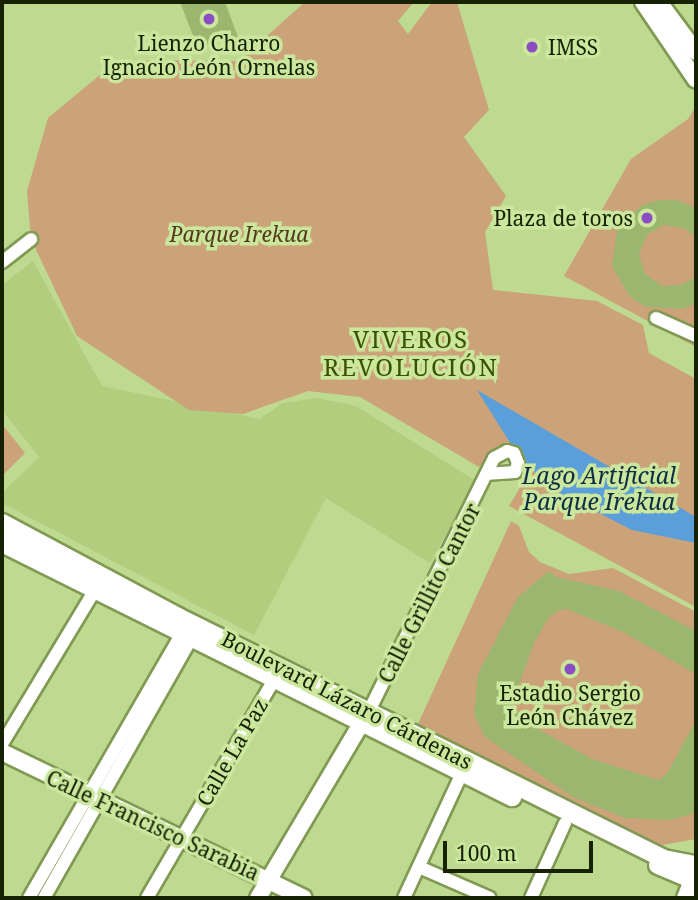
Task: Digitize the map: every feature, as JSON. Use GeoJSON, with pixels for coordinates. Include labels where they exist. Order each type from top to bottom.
{"type":"FeatureCollection","features":[{"type":"Feature","properties":{"kind":"main road","name":"Boulevard Lázaro Cárdenas"},"geometry":{"type":"LineString","coordinates":[[2,523],[366,716],[695,875]]}},
{"type":"Feature","properties":{"kind":"main road","name":"Boulevard Lázaro Cárdenas"},"geometry":{"type":"LineString","coordinates":[[4,548],[96,590],[186,637],[366,716],[462,773],[565,823],[695,875]]}},
{"type":"Feature","properties":{"kind":"main road"},"geometry":{"type":"LineString","coordinates":[[664,859],[696,853]]}},
{"type":"Feature","properties":{"kind":"street"},"geometry":{"type":"LineString","coordinates":[[651,3],[696,52]]}},
{"type":"Feature","properties":{"kind":"street"},"geometry":{"type":"LineString","coordinates":[[651,3],[696,79]]}},
{"type":"Feature","properties":{"kind":"street"},"geometry":{"type":"LineString","coordinates":[[2,262],[31,239]]}},
{"type":"Feature","properties":{"kind":"street"},"geometry":{"type":"LineString","coordinates":[[656,318],[696,336]]}},
{"type":"Feature","properties":{"kind":"street","name":"Calle Grillito Cantor"},"geometry":{"type":"LineString","coordinates":[[366,716],[489,474]]}},
{"type":"Feature","properties":{"kind":"street"},"geometry":{"type":"LineString","coordinates":[[2,744],[96,590]]}},
{"type":"Feature","properties":{"kind":"street"},"geometry":{"type":"LineString","coordinates":[[44,898],[94,798],[186,637]]}},
{"type":"Feature","properties":{"kind":"street","name":"Calle La Paz"},"geometry":{"type":"LineString","coordinates":[[147,898],[275,678]]}},
{"type":"Feature","properties":{"kind":"street"},"geometry":{"type":"LineString","coordinates":[[258,898],[366,716]]}},
{"type":"Feature","properties":{"kind":"street","name":"Calle Francisco Sarabia"},"geometry":{"type":"LineString","coordinates":[[2,752],[304,898]]}},
{"type":"Feature","properties":{"kind":"street"},"geometry":{"type":"LineString","coordinates":[[404,898],[462,773]]}},
{"type":"Feature","properties":{"kind":"street"},"geometry":{"type":"LineString","coordinates":[[29,898],[94,798]]}},
{"type":"Feature","properties":{"kind":"street"},"geometry":{"type":"LineString","coordinates":[[531,898],[565,823]]}},
{"type":"Feature","properties":{"kind":"street"},"geometry":{"type":"LineString","coordinates":[[419,867],[490,898]]}},
{"type":"Feature","properties":{"kind":"street"},"geometry":{"type":"LineString","coordinates":[[684,898],[695,875]]}},
{"type":"Feature","properties":{"kind":"shaded area"},"geometry":{"type":"Polygon","coordinates":[[[33,261],[102,386],[259,419],[283,403],[317,398],[356,406],[476,481],[430,563],[326,498],[254,635],[2,503],[2,493],[39,457],[2,410],[2,285],[33,261]]]}},
{"type":"Feature","properties":{"kind":"green space","name":"Parque Irekua"},"geometry":{"type":"Polygon","coordinates":[[[305,2],[414,2],[398,21],[408,34],[432,2],[457,2],[489,110],[464,137],[506,196],[485,232],[493,290],[597,301],[643,325],[649,353],[696,379],[696,607],[509,506],[524,481],[521,461],[510,447],[497,448],[479,467],[360,397],[308,391],[243,414],[189,410],[77,336],[31,239],[27,191],[48,118],[101,74],[148,60],[239,61],[305,2]]]}},
{"type":"Feature","properties":{"kind":"green space","name":"Plaza de toros"},"geometry":{"type":"Polygon","coordinates":[[[696,106],[696,347],[564,276],[631,159],[688,119],[696,106]]]}},
{"type":"Feature","properties":{"kind":"green space"},"geometry":{"type":"Polygon","coordinates":[[[2,424],[25,453],[2,476],[2,424]]]}},
{"type":"Feature","properties":{"kind":"green space","name":"Estadio Sergio León Chávez"},"geometry":{"type":"Polygon","coordinates":[[[511,521],[519,526],[529,552],[540,562],[569,574],[613,568],[696,612],[696,839],[657,846],[417,726],[511,521]]]}},
{"type":"Feature","properties":{"kind":"water","name":"Lago Artificial Parque Irekua"},"geometry":{"type":"Polygon","coordinates":[[[477,390],[696,517],[696,543],[632,530],[554,490],[519,457],[477,390]]]}},
{"type":"Feature","properties":{"kind":"building","name":"Lienzo Charro Ignacio León Ornelas"},"geometry":{"type":"Polygon","coordinates":[[[180,2],[225,2],[238,37],[198,48],[180,2]]]}},
{"type":"Feature","properties":{"kind":"building"},"geometry":{"type":"Polygon","coordinates":[[[659,200],[677,200],[696,208],[696,237],[684,228],[664,225],[647,235],[639,254],[645,274],[662,286],[682,285],[696,276],[696,303],[683,309],[646,307],[630,297],[612,266],[617,231],[642,205],[659,200]]]}},
{"type":"Feature","properties":{"kind":"building"},"geometry":{"type":"Polygon","coordinates":[[[549,571],[556,577],[619,591],[696,631],[696,674],[623,632],[567,609],[559,610],[548,618],[534,643],[511,706],[541,731],[592,759],[659,780],[668,772],[696,720],[696,810],[692,814],[671,820],[625,818],[573,797],[485,737],[474,714],[478,674],[518,597],[549,571]]]}},
{"type":"Feature","properties":{"kind":"place","name":"Lienzo Charro Ignacio León Ornelas"},"geometry":{"type":"Point","coordinates":[209,19]}},
{"type":"Feature","properties":{"kind":"place","name":"IMSS"},"geometry":{"type":"Point","coordinates":[532,47]}},
{"type":"Feature","properties":{"kind":"place","name":"Plaza de toros"},"geometry":{"type":"Point","coordinates":[647,218]}},
{"type":"Feature","properties":{"kind":"place","name":"Estadio Sergio León Chávez"},"geometry":{"type":"Point","coordinates":[570,669]}},
{"type":"Feature","properties":{"kind":"district","name":"VIVEROS REVOLUCIÓN"},"geometry":{"type":"Point","coordinates":[411,353]}}]}
